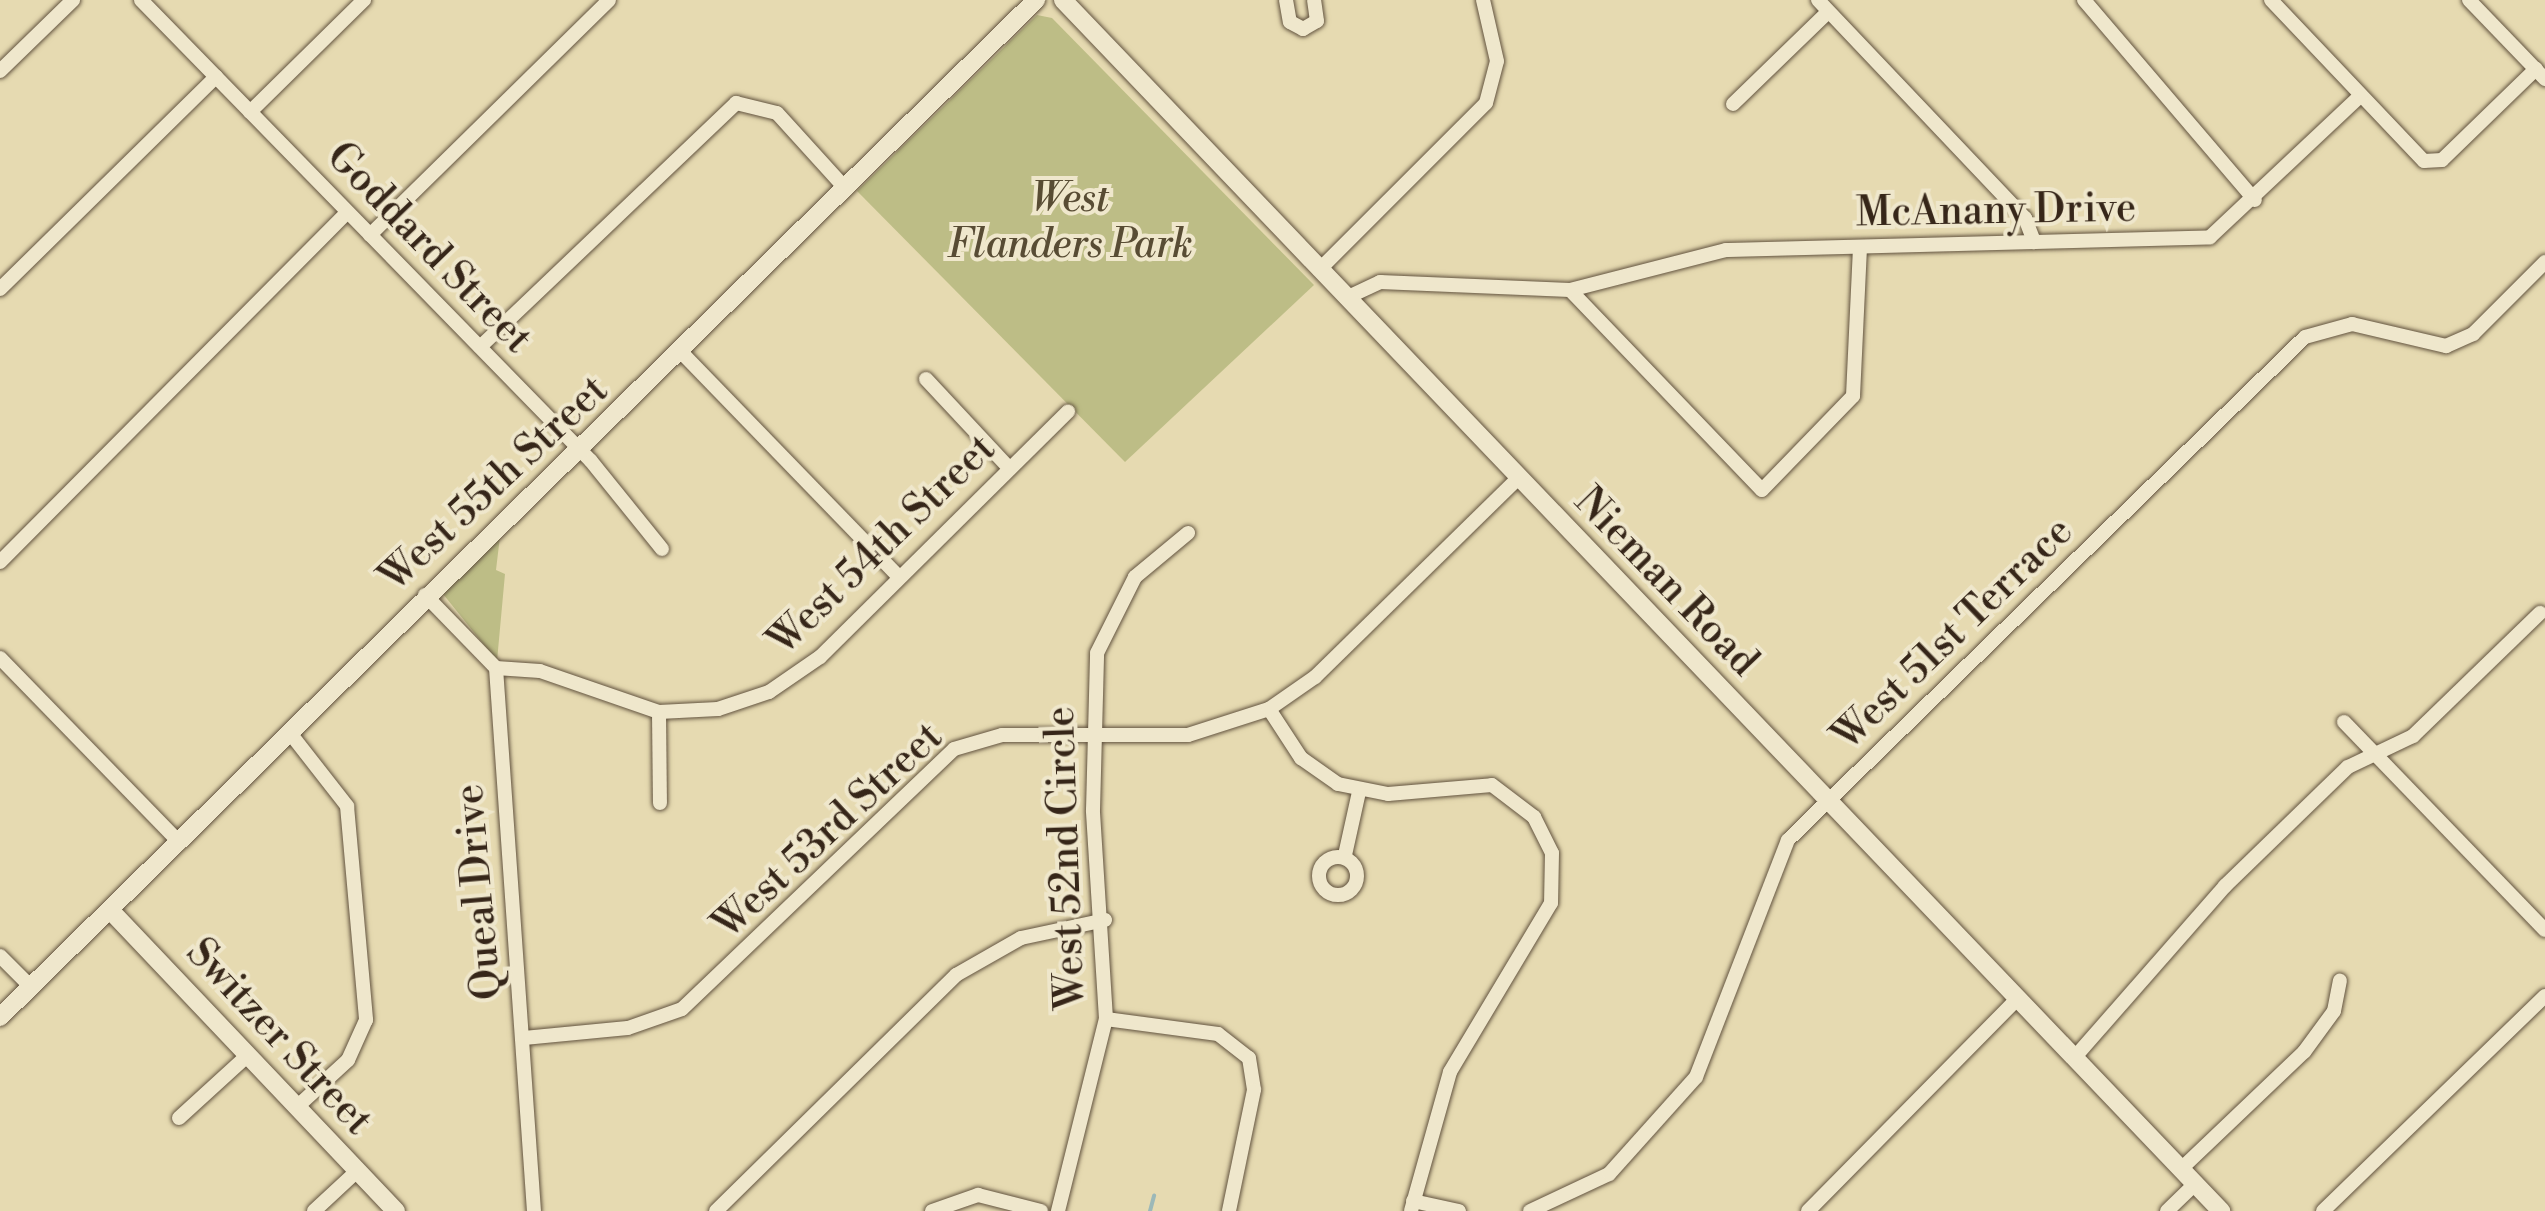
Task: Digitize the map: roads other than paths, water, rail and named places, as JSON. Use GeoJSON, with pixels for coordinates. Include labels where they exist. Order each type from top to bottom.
{"type":"FeatureCollection","features":[{"type":"Feature","properties":{"kind":"street"},"geometry":{"type":"LineString","coordinates":[[0,71],[73,0]]}},
{"type":"Feature","properties":{"kind":"street","name":"Goddard Street"},"geometry":{"type":"LineString","coordinates":[[141,0],[581,450],[662,548]]}},
{"type":"Feature","properties":{"kind":"street"},"geometry":{"type":"LineString","coordinates":[[250,112],[364,0]]}},
{"type":"Feature","properties":{"kind":"street"},"geometry":{"type":"LineString","coordinates":[[370,235],[609,0]]}},
{"type":"Feature","properties":{"kind":"street","name":"West 55th Street"},"geometry":{"type":"LineString","coordinates":[[0,1018],[290,734],[425,595],[682,354],[1036,0]]}},
{"type":"Feature","properties":{"kind":"street","name":"Nieman Road"},"geometry":{"type":"LineString","coordinates":[[1063,0],[2221,1211]]}},
{"type":"Feature","properties":{"kind":"street"},"geometry":{"type":"LineString","coordinates":[[1286,0],[1290,22],[1303,28],[1317,20],[1314,0]]}},
{"type":"Feature","properties":{"kind":"street"},"geometry":{"type":"LineString","coordinates":[[1319,270],[1486,103],[1497,49],[1483,0]]}},
{"type":"Feature","properties":{"kind":"street"},"geometry":{"type":"LineString","coordinates":[[1818,0],[2025,218],[2034,242]]}},
{"type":"Feature","properties":{"kind":"street"},"geometry":{"type":"LineString","coordinates":[[2084,0],[2255,200]]}},
{"type":"Feature","properties":{"kind":"street"},"geometry":{"type":"LineString","coordinates":[[2271,0],[2360,96],[2432,163],[2540,74],[2469,0]]}},
{"type":"Feature","properties":{"kind":"street"},"geometry":{"type":"LineString","coordinates":[[1732,104],[1828,12]]}},
{"type":"Feature","properties":{"kind":"street"},"geometry":{"type":"LineString","coordinates":[[0,289],[216,77]]}},
{"type":"Feature","properties":{"kind":"street","name":"McAnany Drive"},"geometry":{"type":"LineString","coordinates":[[1346,298],[1380,282],[1570,290],[1690,255],[2210,237],[2255,200],[2360,96]]}},
{"type":"Feature","properties":{"kind":"street"},"geometry":{"type":"LineString","coordinates":[[480,347],[736,104],[778,113],[846,189]]}},
{"type":"Feature","properties":{"kind":"street"},"geometry":{"type":"LineString","coordinates":[[0,562],[347,212]]}},
{"type":"Feature","properties":{"kind":"street"},"geometry":{"type":"LineString","coordinates":[[1570,290],[1762,490],[1854,396],[1860,248]]}},
{"type":"Feature","properties":{"kind":"street","name":"West 51st Terrace"},"geometry":{"type":"LineString","coordinates":[[1530,1211],[1610,1174],[1687,1090],[1724,1024],[1770,869],[1828,802],[2305,336],[2352,324],[2431,347],[2460,342],[2545,262]]}},
{"type":"Feature","properties":{"kind":"street"},"geometry":{"type":"LineString","coordinates":[[682,354],[899,577]]}},
{"type":"Feature","properties":{"kind":"street"},"geometry":{"type":"LineString","coordinates":[[926,379],[1009,468]]}},
{"type":"Feature","properties":{"kind":"street","name":"West 54th Street"},"geometry":{"type":"LineString","coordinates":[[496,668],[540,671],[658,712],[718,709],[792,680],[1068,412]]}},
{"type":"Feature","properties":{"kind":"street","name":"West 53rd Street"},"geometry":{"type":"LineString","coordinates":[[524,1038],[628,1028],[682,1008],[954,749],[1002,734],[1188,735],[1270,709],[1315,677],[1518,478]]}},
{"type":"Feature","properties":{"kind":"street","name":"West 52nd Circle"},"geometry":{"type":"LineString","coordinates":[[1058,1211],[1106,1020],[1105,920],[1092,736],[1105,627],[1135,577],[1188,533]]}},
{"type":"Feature","properties":{"kind":"street"},"geometry":{"type":"LineString","coordinates":[[425,595],[496,668]]}},
{"type":"Feature","properties":{"kind":"street"},"geometry":{"type":"LineString","coordinates":[[2074,1058],[2225,886],[2348,767],[2379,758],[2540,613]]}},
{"type":"Feature","properties":{"kind":"street"},"geometry":{"type":"LineString","coordinates":[[0,658],[180,843]]}},
{"type":"Feature","properties":{"kind":"street","name":"Queal Drive"},"geometry":{"type":"LineString","coordinates":[[496,668],[534,1211]]}},
{"type":"Feature","properties":{"kind":"street"},"geometry":{"type":"LineString","coordinates":[[1270,709],[1301,758],[1359,792],[1492,785],[1534,817],[1554,864],[1545,917],[1450,1072],[1412,1206],[1459,1211]]}},
{"type":"Feature","properties":{"kind":"street"},"geometry":{"type":"LineString","coordinates":[[658,712],[660,803]]}},
{"type":"Feature","properties":{"kind":"street"},"geometry":{"type":"LineString","coordinates":[[2344,722],[2545,930]]}},
{"type":"Feature","properties":{"kind":"street"},"geometry":{"type":"LineString","coordinates":[[290,734],[347,806],[366,1020],[348,1060],[298,1106]]}},
{"type":"Feature","properties":{"kind":"street"},"geometry":{"type":"LineString","coordinates":[[1345,855],[1359,792]]}},
{"type":"Feature","properties":{"kind":"street","name":"Switzer Street"},"geometry":{"type":"LineString","coordinates":[[111,911],[396,1211]]}},
{"type":"Feature","properties":{"kind":"street"},"geometry":{"type":"LineString","coordinates":[[716,1211],[972,964],[1021,938],[1105,920]]}},
{"type":"Feature","properties":{"kind":"street"},"geometry":{"type":"LineString","coordinates":[[0,956],[31,988]]}},
{"type":"Feature","properties":{"kind":"street"},"geometry":{"type":"LineString","coordinates":[[2181,1169],[2304,1052],[2334,1011],[2340,981]]}},
{"type":"Feature","properties":{"kind":"street"},"geometry":{"type":"LineString","coordinates":[[2322,1211],[2545,996]]}},
{"type":"Feature","properties":{"kind":"street"},"geometry":{"type":"LineString","coordinates":[[1808,1211],[2016,1000]]}},
{"type":"Feature","properties":{"kind":"street"},"geometry":{"type":"LineString","coordinates":[[1106,1020],[1218,1034],[1249,1058],[1254,1090],[1229,1211]]}},
{"type":"Feature","properties":{"kind":"street"},"geometry":{"type":"LineString","coordinates":[[180,1118],[248,1056]]}},
{"type":"Feature","properties":{"kind":"street"},"geometry":{"type":"LineString","coordinates":[[314,1211],[358,1171]]}},
{"type":"Feature","properties":{"kind":"street"},"geometry":{"type":"LineString","coordinates":[[2167,1211],[2195,1184]]}},
{"type":"Feature","properties":{"kind":"street"},"geometry":{"type":"LineString","coordinates":[[932,1211],[978,1196],[1042,1211]]}},
{"type":"Feature","properties":{"kind":"waterway"},"geometry":{"type":"LineString","coordinates":[[1150,1211],[1154,1196]]}},
{"type":"Feature","properties":{"kind":"park label","name":"West Flanders Park"},"geometry":{"type":"Point","coordinates":[1070,222]}}]}
